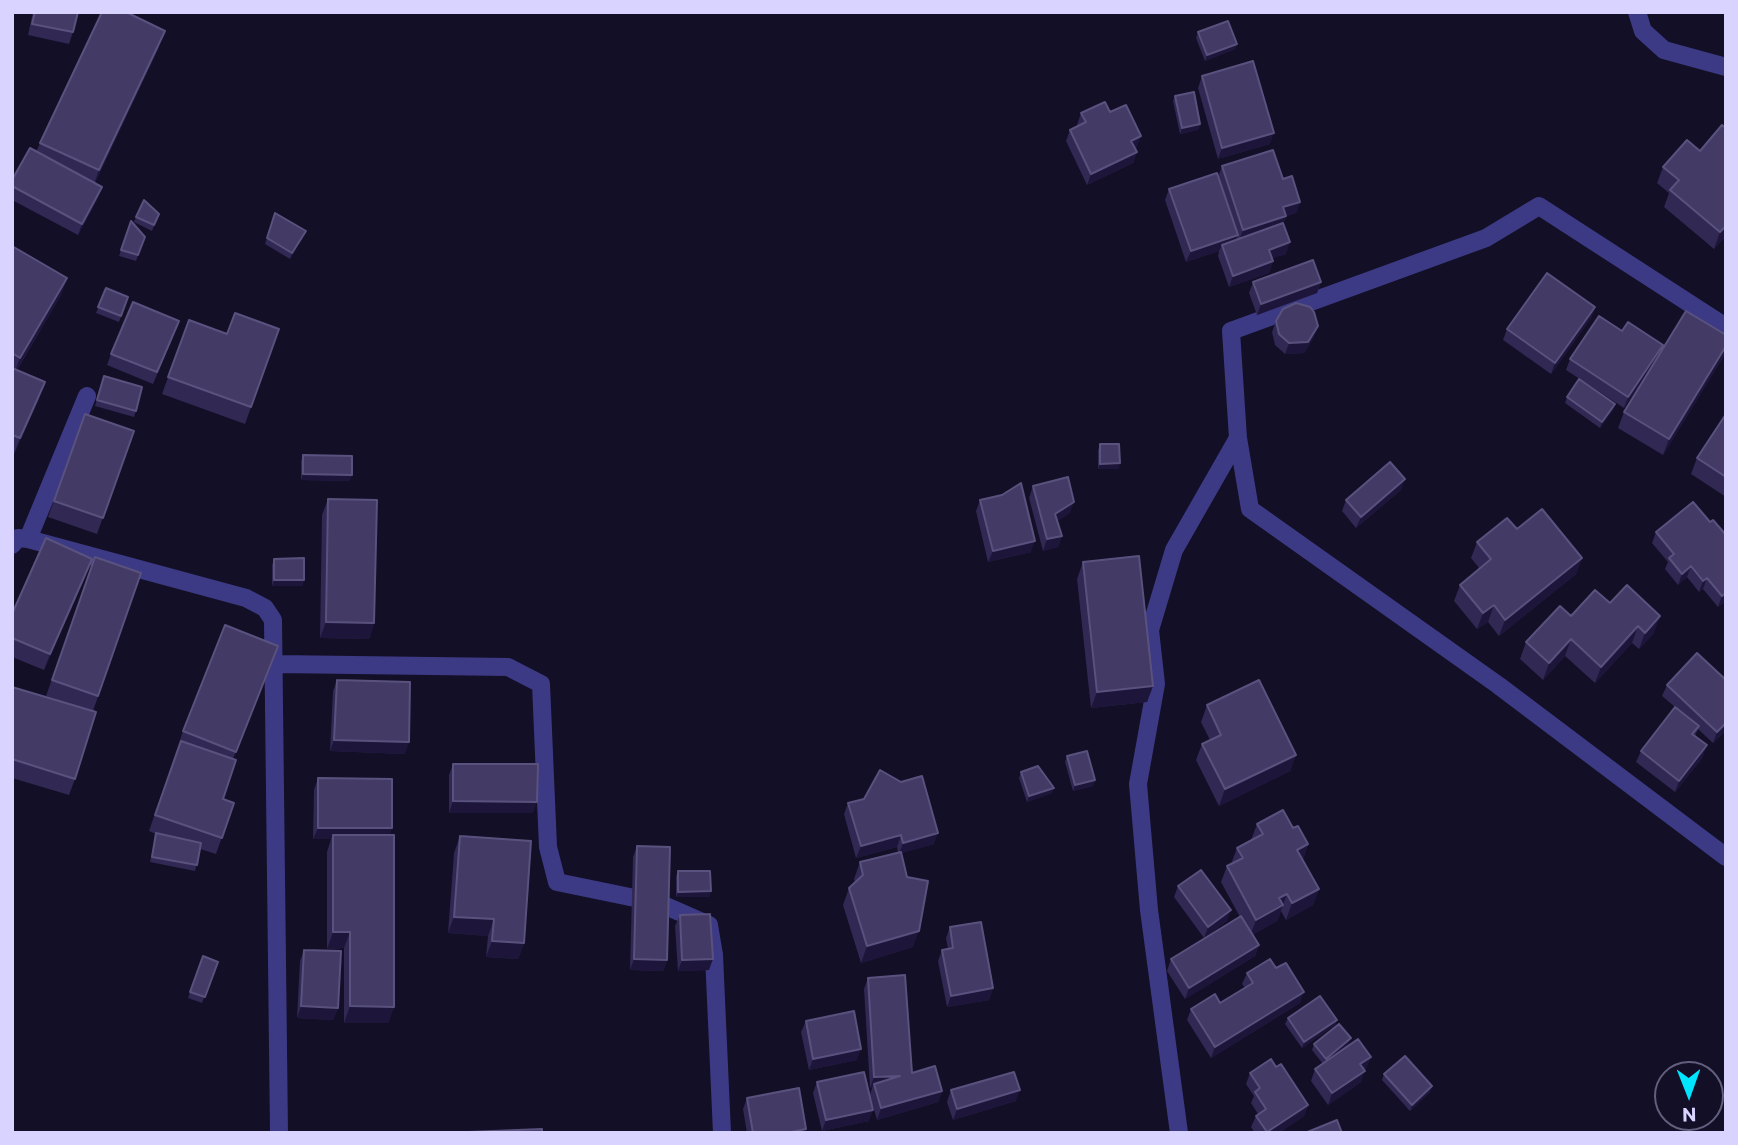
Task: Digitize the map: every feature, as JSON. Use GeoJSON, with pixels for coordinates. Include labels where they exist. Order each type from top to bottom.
{"type":"FeatureCollection","features":[{"type":"Feature","properties":{"kind":"street"},"geometry":{"type":"LineString","coordinates":[[1637,12],[1643,31],[1664,50],[1726,67]]}},
{"type":"Feature","properties":{"kind":"street"},"geometry":{"type":"LineString","coordinates":[[1726,327],[1539,206],[1486,238],[1231,331],[1238,439],[1250,509],[1476,669],[1726,857]]}},
{"type":"Feature","properties":{"kind":"street"},"geometry":{"type":"LineString","coordinates":[[87,396],[20,542],[258,604],[273,620],[276,664],[279,1133]]}},
{"type":"Feature","properties":{"kind":"street"},"geometry":{"type":"LineString","coordinates":[[1179,1133],[1149,910],[1138,784],[1156,684],[1150,630],[1174,550],[1238,439]]}},
{"type":"Feature","properties":{"kind":"street"},"geometry":{"type":"LineString","coordinates":[[276,664],[508,667],[541,684],[548,847],[557,882],[659,903],[709,925],[714,956],[722,1133]]}},
{"type":"Feature","properties":{"kind":"building"},"geometry":{"type":"Polygon","coordinates":[[[35,12],[78,12],[73,32],[32,24],[35,12]]]}},
{"type":"Feature","properties":{"kind":"building"},"geometry":{"type":"Polygon","coordinates":[[[102,12],[126,12],[165,31],[99,170],[40,143],[102,12]]]}},
{"type":"Feature","properties":{"kind":"building"},"geometry":{"type":"Polygon","coordinates":[[[1228,21],[1237,44],[1207,55],[1198,32],[1228,21]]]}},
{"type":"Feature","properties":{"kind":"building"},"geometry":{"type":"Polygon","coordinates":[[[1253,61],[1274,133],[1222,148],[1202,76],[1253,61]]]}},
{"type":"Feature","properties":{"kind":"building"},"geometry":{"type":"Polygon","coordinates":[[[1194,92],[1200,124],[1182,128],[1175,96],[1194,92]]]}},
{"type":"Feature","properties":{"kind":"building"},"geometry":{"type":"Polygon","coordinates":[[[1105,102],[1110,112],[1126,105],[1141,136],[1131,141],[1137,152],[1091,174],[1070,130],[1086,122],[1081,113],[1105,102]]]}},
{"type":"Feature","properties":{"kind":"building"},"geometry":{"type":"Polygon","coordinates":[[[1722,125],[1726,128],[1726,226],[1720,232],[1670,190],[1679,180],[1663,167],[1687,140],[1700,151],[1722,125]]]}},
{"type":"Feature","properties":{"kind":"building"},"geometry":{"type":"Polygon","coordinates":[[[30,148],[102,187],[82,224],[12,186],[12,180],[30,148]]]}},
{"type":"Feature","properties":{"kind":"building"},"geometry":{"type":"Polygon","coordinates":[[[1273,150],[1283,179],[1292,176],[1300,202],[1283,207],[1286,216],[1243,230],[1222,166],[1273,150]]]}},
{"type":"Feature","properties":{"kind":"building"},"geometry":{"type":"Polygon","coordinates":[[[1217,173],[1238,235],[1191,251],[1169,189],[1217,173]]]}},
{"type":"Feature","properties":{"kind":"building"},"geometry":{"type":"Polygon","coordinates":[[[144,200],[159,214],[154,225],[136,217],[144,200]]]}},
{"type":"Feature","properties":{"kind":"building"},"geometry":{"type":"Polygon","coordinates":[[[275,213],[306,231],[292,253],[267,238],[275,213]]]}},
{"type":"Feature","properties":{"kind":"building"},"geometry":{"type":"Polygon","coordinates":[[[131,221],[145,237],[138,255],[121,250],[131,221]]]}},
{"type":"Feature","properties":{"kind":"building"},"geometry":{"type":"Polygon","coordinates":[[[1283,223],[1290,242],[1269,250],[1273,261],[1233,276],[1222,245],[1283,223]]]}},
{"type":"Feature","properties":{"kind":"building"},"geometry":{"type":"Polygon","coordinates":[[[12,246],[67,278],[20,358],[12,353],[12,246]]]}},
{"type":"Feature","properties":{"kind":"building"},"geometry":{"type":"Polygon","coordinates":[[[1313,260],[1321,282],[1261,304],[1253,282],[1313,260]]]}},
{"type":"Feature","properties":{"kind":"building"},"geometry":{"type":"Polygon","coordinates":[[[1547,273],[1595,307],[1555,363],[1507,329],[1547,273]]]}},
{"type":"Feature","properties":{"kind":"building"},"geometry":{"type":"Polygon","coordinates":[[[106,288],[128,297],[121,316],[98,307],[106,288]]]}},
{"type":"Feature","properties":{"kind":"building"},"geometry":{"type":"Polygon","coordinates":[[[133,302],[179,321],[157,372],[111,354],[133,302]]]}},
{"type":"Feature","properties":{"kind":"building"},"geometry":{"type":"Polygon","coordinates":[[[1296,303],[1310,307],[1314,312],[1318,326],[1308,342],[1289,343],[1279,334],[1276,321],[1283,309],[1296,303]]]}},
{"type":"Feature","properties":{"kind":"building"},"geometry":{"type":"Polygon","coordinates":[[[1686,311],[1726,335],[1726,346],[1669,439],[1624,412],[1686,311]]]}},
{"type":"Feature","properties":{"kind":"building"},"geometry":{"type":"Polygon","coordinates":[[[235,313],[279,329],[251,407],[168,377],[189,320],[227,334],[235,313]]]}},
{"type":"Feature","properties":{"kind":"building"},"geometry":{"type":"Polygon","coordinates":[[[1599,316],[1622,331],[1628,322],[1663,345],[1628,397],[1570,359],[1599,316]]]}},
{"type":"Feature","properties":{"kind":"building"},"geometry":{"type":"Polygon","coordinates":[[[12,368],[45,382],[20,438],[12,435],[12,368]]]}},
{"type":"Feature","properties":{"kind":"building"},"geometry":{"type":"Polygon","coordinates":[[[104,376],[142,387],[136,411],[97,400],[104,376]]]}},
{"type":"Feature","properties":{"kind":"building"},"geometry":{"type":"Polygon","coordinates":[[[1579,379],[1615,404],[1602,422],[1567,397],[1579,379]]]}},
{"type":"Feature","properties":{"kind":"building"},"geometry":{"type":"Polygon","coordinates":[[[85,414],[134,431],[103,518],[54,501],[85,414]]]}},
{"type":"Feature","properties":{"kind":"building"},"geometry":{"type":"Polygon","coordinates":[[[1726,414],[1726,477],[1697,458],[1726,414]]]}},
{"type":"Feature","properties":{"kind":"building"},"geometry":{"type":"Polygon","coordinates":[[[1100,444],[1119,444],[1120,463],[1100,464],[1100,444]]]}},
{"type":"Feature","properties":{"kind":"building"},"geometry":{"type":"Polygon","coordinates":[[[303,455],[352,456],[352,475],[303,474],[303,455]]]}},
{"type":"Feature","properties":{"kind":"building"},"geometry":{"type":"Polygon","coordinates":[[[1390,462],[1405,479],[1361,517],[1346,500],[1390,462]]]}},
{"type":"Feature","properties":{"kind":"building"},"geometry":{"type":"Polygon","coordinates":[[[1068,477],[1074,502],[1055,514],[1062,536],[1047,539],[1033,486],[1068,477]]]}},
{"type":"Feature","properties":{"kind":"building"},"geometry":{"type":"Polygon","coordinates":[[[1021,483],[1035,541],[993,551],[980,500],[1002,495],[1021,483]]]}},
{"type":"Feature","properties":{"kind":"building"},"geometry":{"type":"Polygon","coordinates":[[[328,499],[377,500],[374,623],[326,622],[328,499]]]}},
{"type":"Feature","properties":{"kind":"building"},"geometry":{"type":"Polygon","coordinates":[[[1693,502],[1710,522],[1713,520],[1726,535],[1726,593],[1722,596],[1707,578],[1703,581],[1691,566],[1682,574],[1669,558],[1674,554],[1656,532],[1693,502]]]}},
{"type":"Feature","properties":{"kind":"building"},"geometry":{"type":"Polygon","coordinates":[[[1542,509],[1582,558],[1505,620],[1494,605],[1483,613],[1460,585],[1491,559],[1477,542],[1507,518],[1517,529],[1542,509]]]}},
{"type":"Feature","properties":{"kind":"building"},"geometry":{"type":"Polygon","coordinates":[[[46,538],[92,559],[50,654],[12,638],[12,614],[46,538]]]}},
{"type":"Feature","properties":{"kind":"building"},"geometry":{"type":"Polygon","coordinates":[[[1139,556],[1153,686],[1097,692],[1083,562],[1139,556]]]}},
{"type":"Feature","properties":{"kind":"building"},"geometry":{"type":"Polygon","coordinates":[[[95,557],[141,573],[98,696],[52,680],[95,557]]]}},
{"type":"Feature","properties":{"kind":"building"},"geometry":{"type":"Polygon","coordinates":[[[304,558],[304,580],[274,580],[274,559],[304,558]]]}},
{"type":"Feature","properties":{"kind":"building"},"geometry":{"type":"Polygon","coordinates":[[[1627,585],[1660,616],[1645,633],[1638,626],[1601,667],[1571,639],[1549,663],[1526,642],[1560,606],[1571,616],[1595,590],[1610,603],[1627,585]]]}},
{"type":"Feature","properties":{"kind":"building"},"geometry":{"type":"Polygon","coordinates":[[[225,625],[278,646],[236,752],[183,731],[225,625]]]}},
{"type":"Feature","properties":{"kind":"building"},"geometry":{"type":"Polygon","coordinates":[[[1697,653],[1726,680],[1726,723],[1717,732],[1667,685],[1697,653]]]}},
{"type":"Feature","properties":{"kind":"building"},"geometry":{"type":"Polygon","coordinates":[[[337,680],[410,682],[409,742],[334,740],[337,680]]]}},
{"type":"Feature","properties":{"kind":"building"},"geometry":{"type":"Polygon","coordinates":[[[1259,680],[1296,755],[1225,789],[1202,744],[1221,735],[1207,705],[1259,680]]]}},
{"type":"Feature","properties":{"kind":"building"},"geometry":{"type":"Polygon","coordinates":[[[12,687],[96,712],[75,779],[12,759],[12,687]]]}},
{"type":"Feature","properties":{"kind":"building"},"geometry":{"type":"Polygon","coordinates":[[[1675,707],[1699,726],[1692,734],[1707,745],[1679,781],[1641,751],[1675,707]]]}},
{"type":"Feature","properties":{"kind":"building"},"geometry":{"type":"Polygon","coordinates":[[[181,741],[236,760],[223,799],[234,803],[222,838],[155,815],[181,741]]]}},
{"type":"Feature","properties":{"kind":"building"},"geometry":{"type":"Polygon","coordinates":[[[1087,751],[1095,780],[1075,785],[1067,756],[1087,751]]]}},
{"type":"Feature","properties":{"kind":"building"},"geometry":{"type":"Polygon","coordinates":[[[453,764],[538,764],[537,802],[453,801],[453,764]]]}},
{"type":"Feature","properties":{"kind":"building"},"geometry":{"type":"Polygon","coordinates":[[[1038,766],[1054,788],[1029,796],[1021,772],[1038,766]]]}},
{"type":"Feature","properties":{"kind":"building"},"geometry":{"type":"Polygon","coordinates":[[[880,770],[901,782],[922,776],[938,833],[903,843],[901,835],[861,846],[848,803],[864,799],[880,770]]]}},
{"type":"Feature","properties":{"kind":"building"},"geometry":{"type":"Polygon","coordinates":[[[318,778],[392,779],[392,828],[318,828],[318,778]]]}},
{"type":"Feature","properties":{"kind":"building"},"geometry":{"type":"Polygon","coordinates":[[[1283,810],[1293,828],[1298,826],[1308,844],[1297,850],[1319,889],[1292,903],[1287,894],[1279,898],[1283,905],[1256,920],[1227,866],[1243,858],[1237,848],[1263,834],[1257,824],[1283,810]]]}},
{"type":"Feature","properties":{"kind":"building"},"geometry":{"type":"Polygon","coordinates":[[[156,833],[201,843],[197,865],[152,857],[156,833]]]}},
{"type":"Feature","properties":{"kind":"building"},"geometry":{"type":"Polygon","coordinates":[[[333,835],[394,835],[394,1007],[350,1006],[350,932],[333,932],[333,835]]]}},
{"type":"Feature","properties":{"kind":"building"},"geometry":{"type":"Polygon","coordinates":[[[460,836],[531,841],[524,943],[492,941],[494,919],[454,917],[460,836]]]}},
{"type":"Feature","properties":{"kind":"building"},"geometry":{"type":"Polygon","coordinates":[[[637,846],[670,847],[667,960],[634,959],[637,846]]]}},
{"type":"Feature","properties":{"kind":"building"},"geometry":{"type":"Polygon","coordinates":[[[901,852],[907,877],[928,881],[919,931],[867,946],[849,888],[863,875],[860,862],[901,852]]]}},
{"type":"Feature","properties":{"kind":"building"},"geometry":{"type":"Polygon","coordinates":[[[1201,870],[1231,910],[1208,927],[1178,886],[1201,870]]]}},
{"type":"Feature","properties":{"kind":"building"},"geometry":{"type":"Polygon","coordinates":[[[678,871],[710,871],[711,891],[678,892],[678,871]]]}},
{"type":"Feature","properties":{"kind":"building"},"geometry":{"type":"Polygon","coordinates":[[[710,914],[713,959],[682,960],[680,915],[710,914]]]}},
{"type":"Feature","properties":{"kind":"building"},"geometry":{"type":"Polygon","coordinates":[[[1241,916],[1259,945],[1189,988],[1171,959],[1241,916]]]}},
{"type":"Feature","properties":{"kind":"building"},"geometry":{"type":"Polygon","coordinates":[[[981,922],[993,988],[951,996],[942,950],[953,948],[950,927],[981,922]]]}},
{"type":"Feature","properties":{"kind":"building"},"geometry":{"type":"Polygon","coordinates":[[[304,950],[341,951],[338,1008],[301,1006],[304,950]]]}},
{"type":"Feature","properties":{"kind":"building"},"geometry":{"type":"Polygon","coordinates":[[[203,956],[218,962],[205,997],[190,992],[203,956]]]}},
{"type":"Feature","properties":{"kind":"building"},"geometry":{"type":"Polygon","coordinates":[[[1270,959],[1276,968],[1286,963],[1304,992],[1215,1047],[1191,1009],[1215,994],[1220,1003],[1253,983],[1247,973],[1270,959]]]}},
{"type":"Feature","properties":{"kind":"building"},"geometry":{"type":"Polygon","coordinates":[[[905,975],[912,1073],[935,1066],[942,1091],[881,1108],[874,1084],[900,1076],[874,1077],[868,978],[905,975]]]}},
{"type":"Feature","properties":{"kind":"building"},"geometry":{"type":"Polygon","coordinates":[[[1320,996],[1337,1020],[1304,1042],[1288,1018],[1320,996]]]}},
{"type":"Feature","properties":{"kind":"building"},"geometry":{"type":"Polygon","coordinates":[[[854,1011],[861,1049],[813,1059],[806,1021],[854,1011]]]}},
{"type":"Feature","properties":{"kind":"building"},"geometry":{"type":"Polygon","coordinates":[[[1339,1024],[1351,1038],[1326,1059],[1314,1044],[1339,1024]]]}},
{"type":"Feature","properties":{"kind":"building"},"geometry":{"type":"Polygon","coordinates":[[[1358,1039],[1371,1057],[1360,1064],[1365,1071],[1332,1093],[1315,1069],[1358,1039]]]}},
{"type":"Feature","properties":{"kind":"building"},"geometry":{"type":"Polygon","coordinates":[[[1405,1056],[1432,1086],[1412,1105],[1384,1074],[1405,1056]]]}},
{"type":"Feature","properties":{"kind":"building"},"geometry":{"type":"Polygon","coordinates":[[[1271,1059],[1276,1067],[1281,1064],[1308,1105],[1267,1132],[1256,1116],[1266,1109],[1255,1092],[1260,1088],[1250,1073],[1271,1059]]]}},
{"type":"Feature","properties":{"kind":"building"},"geometry":{"type":"Polygon","coordinates":[[[864,1072],[873,1110],[826,1120],[817,1082],[864,1072]]]}},
{"type":"Feature","properties":{"kind":"building"},"geometry":{"type":"Polygon","coordinates":[[[1014,1072],[1020,1090],[957,1109],[951,1090],[1014,1072]]]}},
{"type":"Feature","properties":{"kind":"building"},"geometry":{"type":"Polygon","coordinates":[[[799,1088],[806,1129],[786,1133],[753,1133],[747,1098],[799,1088]]]}},
{"type":"Feature","properties":{"kind":"building"},"geometry":{"type":"Polygon","coordinates":[[[1337,1120],[1342,1133],[1305,1133],[1337,1120]]]}},
{"type":"Feature","properties":{"kind":"building"},"geometry":{"type":"Polygon","coordinates":[[[542,1129],[542,1133],[468,1132],[542,1129]]]}}]}
